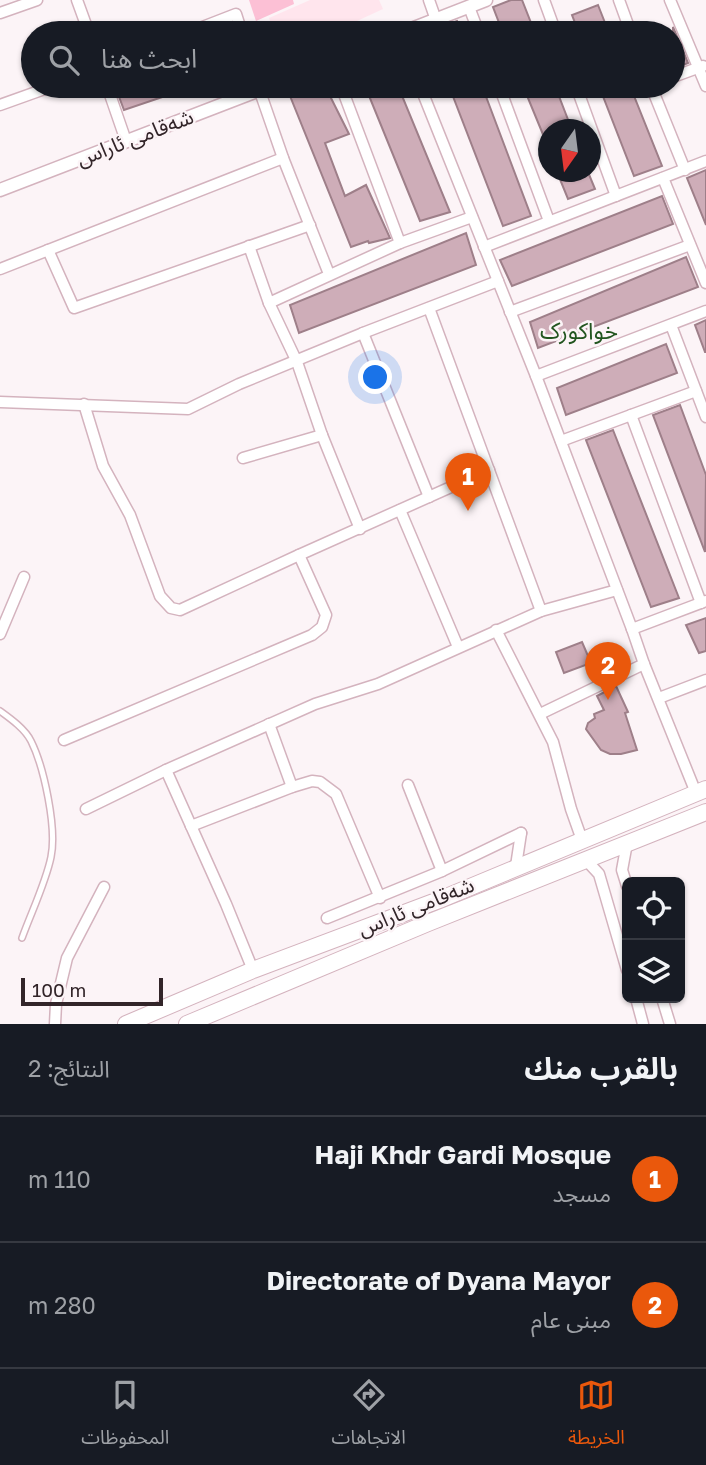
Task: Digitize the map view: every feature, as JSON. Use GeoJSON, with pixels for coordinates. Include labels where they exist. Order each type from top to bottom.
{"type":"FeatureCollection","features":[{"type":"Feature","properties":{"kind":"main road","name":"شەقامی ئاراس"},"geometry":{"type":"LineString","coordinates":[[126,1024],[253,970],[439,900],[701,791]]}},
{"type":"Feature","properties":{"kind":"main road","name":"شەقامی ئاراس"},"geometry":{"type":"LineString","coordinates":[[187,1024],[428,923],[706,812]]}},
{"type":"Feature","properties":{"kind":"main road"},"geometry":{"type":"LineString","coordinates":[[428,923],[427,914],[439,900]]}},
{"type":"Feature","properties":{"kind":"street"},"geometry":{"type":"LineString","coordinates":[[0,13],[37,0]]}},
{"type":"Feature","properties":{"kind":"street"},"geometry":{"type":"LineString","coordinates":[[77,0],[85,21]]}},
{"type":"Feature","properties":{"kind":"street"},"geometry":{"type":"LineString","coordinates":[[429,0],[436,20],[486,0]]}},
{"type":"Feature","properties":{"kind":"street"},"geometry":{"type":"LineString","coordinates":[[544,0],[552,21]]}},
{"type":"Feature","properties":{"kind":"street"},"geometry":{"type":"LineString","coordinates":[[619,0],[627,21]]}},
{"type":"Feature","properties":{"kind":"street"},"geometry":{"type":"LineString","coordinates":[[670,0],[680,21]]}},
{"type":"Feature","properties":{"kind":"street"},"geometry":{"type":"LineString","coordinates":[[470,6],[476,21]]}},
{"type":"Feature","properties":{"kind":"street"},"geometry":{"type":"LineString","coordinates":[[218,21],[236,14],[238,21]]}},
{"type":"Feature","properties":{"kind":"street"},"geometry":{"type":"LineString","coordinates":[[685,30],[703,66],[706,86]]}},
{"type":"Feature","properties":{"kind":"street"},"geometry":{"type":"LineString","coordinates":[[685,73],[703,66]]}},
{"type":"Feature","properties":{"kind":"street"},"geometry":{"type":"LineString","coordinates":[[0,106],[21,98]]}},
{"type":"Feature","properties":{"kind":"street"},"geometry":{"type":"LineString","coordinates":[[111,98],[126,141]]}},
{"type":"Feature","properties":{"kind":"street","name":"شەقامی ئاراس"},"geometry":{"type":"LineString","coordinates":[[0,190],[235,98]]}},
{"type":"Feature","properties":{"kind":"street"},"geometry":{"type":"LineString","coordinates":[[266,98],[282,158],[329,274]]}},
{"type":"Feature","properties":{"kind":"street"},"geometry":{"type":"LineString","coordinates":[[346,98],[400,243]]}},
{"type":"Feature","properties":{"kind":"street"},"geometry":{"type":"LineString","coordinates":[[425,98],[536,376],[644,664],[701,791]]}},
{"type":"Feature","properties":{"kind":"street"},"geometry":{"type":"LineString","coordinates":[[503,98],[549,221]]}},
{"type":"Feature","properties":{"kind":"street"},"geometry":{"type":"LineString","coordinates":[[580,98],[616,196]]}},
{"type":"Feature","properties":{"kind":"street"},"geometry":{"type":"LineString","coordinates":[[656,98],[685,170]]}},
{"type":"Feature","properties":{"kind":"street"},"geometry":{"type":"LineString","coordinates":[[0,269],[282,158]]}},
{"type":"Feature","properties":{"kind":"street"},"geometry":{"type":"LineString","coordinates":[[484,247],[706,161]]}},
{"type":"Feature","properties":{"kind":"street"},"geometry":{"type":"LineString","coordinates":[[663,178],[706,283]]}},
{"type":"Feature","properties":{"kind":"street"},"geometry":{"type":"LineString","coordinates":[[269,303],[400,243],[472,217]]}},
{"type":"Feature","properties":{"kind":"street"},"geometry":{"type":"LineString","coordinates":[[48,250],[74,308],[310,225]]}},
{"type":"Feature","properties":{"kind":"street"},"geometry":{"type":"LineString","coordinates":[[510,312],[690,245]]}},
{"type":"Feature","properties":{"kind":"street"},"geometry":{"type":"LineString","coordinates":[[249,246],[269,303],[297,362],[322,435],[360,529]]}},
{"type":"Feature","properties":{"kind":"street"},"geometry":{"type":"LineString","coordinates":[[0,402],[188,409],[239,384],[498,281]]}},
{"type":"Feature","properties":{"kind":"street"},"geometry":{"type":"LineString","coordinates":[[429,308],[541,611]]}},
{"type":"Feature","properties":{"kind":"street"},"geometry":{"type":"LineString","coordinates":[[536,376],[706,311]]}},
{"type":"Feature","properties":{"kind":"street"},"geometry":{"type":"LineString","coordinates":[[671,325],[706,417]]}},
{"type":"Feature","properties":{"kind":"street"},"geometry":{"type":"LineString","coordinates":[[363,333],[429,497]]}},
{"type":"Feature","properties":{"kind":"street"},"geometry":{"type":"LineString","coordinates":[[561,442],[696,391]]}},
{"type":"Feature","properties":{"kind":"street"},"geometry":{"type":"LineString","coordinates":[[84,404],[103,466],[130,515],[160,597],[171,608],[180,610],[489,470]]}},
{"type":"Feature","properties":{"kind":"street"},"geometry":{"type":"LineString","coordinates":[[631,415],[703,602],[632,629]]}},
{"type":"Feature","properties":{"kind":"street"},"geometry":{"type":"LineString","coordinates":[[243,458],[322,435]]}},
{"type":"Feature","properties":{"kind":"street"},"geometry":{"type":"LineString","coordinates":[[400,510],[458,647]]}},
{"type":"Feature","properties":{"kind":"street"},"geometry":{"type":"LineString","coordinates":[[64,740],[312,635],[322,627],[326,615],[299,555]]}},
{"type":"Feature","properties":{"kind":"street"},"geometry":{"type":"LineString","coordinates":[[0,634],[24,577]]}},
{"type":"Feature","properties":{"kind":"street"},"geometry":{"type":"LineString","coordinates":[[86,809],[166,770],[315,704],[378,684],[541,611],[617,590]]}},
{"type":"Feature","properties":{"kind":"street"},"geometry":{"type":"LineString","coordinates":[[496,630],[553,742],[582,840]]}},
{"type":"Feature","properties":{"kind":"street"},"geometry":{"type":"LineString","coordinates":[[540,714],[644,664]]}},
{"type":"Feature","properties":{"kind":"street"},"geometry":{"type":"LineString","coordinates":[[659,698],[706,680]]}},
{"type":"Feature","properties":{"kind":"street"},"geometry":{"type":"LineString","coordinates":[[269,724],[292,787]]}},
{"type":"Feature","properties":{"kind":"street"},"geometry":{"type":"LineString","coordinates":[[166,770],[253,970]]}},
{"type":"Feature","properties":{"kind":"street"},"geometry":{"type":"LineString","coordinates":[[191,826],[312,780],[327,785],[336,793],[380,898]]}},
{"type":"Feature","properties":{"kind":"street"},"geometry":{"type":"LineString","coordinates":[[408,785],[442,871]]}},
{"type":"Feature","properties":{"kind":"street"},"geometry":{"type":"LineString","coordinates":[[327,918],[442,871],[521,832],[516,866]]}},
{"type":"Feature","properties":{"kind":"street"},"geometry":{"type":"LineString","coordinates":[[624,877],[622,870],[627,844]]}},
{"type":"Feature","properties":{"kind":"street"},"geometry":{"type":"LineString","coordinates":[[586,860],[599,874],[622,953]]}},
{"type":"Feature","properties":{"kind":"street"},"geometry":{"type":"LineString","coordinates":[[55,1024],[56,1004],[66,958],[104,887]]}},
{"type":"Feature","properties":{"kind":"street"},"geometry":{"type":"LineString","coordinates":[[637,1003],[643,1024]]}},
{"type":"Feature","properties":{"kind":"street"},"geometry":{"type":"LineString","coordinates":[[664,1003],[670,1024]]}},
{"type":"Feature","properties":{"kind":"lane"},"geometry":{"type":"LineString","coordinates":[[0,711],[30,739],[46,787],[52,819],[51,858],[22,938]]}},
{"type":"Feature","properties":{"kind":"shaded area"},"geometry":{"type":"Polygon","coordinates":[[[249,0],[293,0],[294,4],[256,21],[249,0]]]}},
{"type":"Feature","properties":{"kind":"shaded area"},"geometry":{"type":"Polygon","coordinates":[[[310,0],[379,0],[383,9],[357,21],[270,21],[269,18],[310,0]]]}},
{"type":"Feature","properties":{"kind":"building"},"geometry":{"type":"Polygon","coordinates":[[[511,0],[522,0],[530,21],[498,21],[493,7],[511,0]]]}},
{"type":"Feature","properties":{"kind":"building"},"geometry":{"type":"Polygon","coordinates":[[[598,5],[604,21],[574,21],[572,15],[598,5]]]}},
{"type":"Feature","properties":{"kind":"building"},"geometry":{"type":"Polygon","coordinates":[[[120,98],[159,98],[124,110],[120,98]]]}},
{"type":"Feature","properties":{"kind":"building"},"geometry":{"type":"Polygon","coordinates":[[[291,98],[331,98],[349,134],[325,143],[345,196],[366,185],[390,238],[351,247],[291,98]]]}},
{"type":"Feature","properties":{"kind":"building"},"geometry":{"type":"Polygon","coordinates":[[[370,98],[403,98],[450,212],[420,221],[370,98]]]}},
{"type":"Feature","properties":{"kind":"building"},"geometry":{"type":"Polygon","coordinates":[[[454,98],[487,98],[531,216],[503,226],[454,98]]]}},
{"type":"Feature","properties":{"kind":"building"},"geometry":{"type":"Polygon","coordinates":[[[528,98],[560,98],[568,119],[538,119],[538,122],[528,98]]]}},
{"type":"Feature","properties":{"kind":"building"},"geometry":{"type":"Polygon","coordinates":[[[604,98],[635,98],[662,166],[634,176],[604,98]]]}},
{"type":"Feature","properties":{"kind":"building"},"geometry":{"type":"Polygon","coordinates":[[[706,170],[706,225],[687,178],[706,170]]]}},
{"type":"Feature","properties":{"kind":"building"},"geometry":{"type":"Polygon","coordinates":[[[561,182],[592,182],[595,189],[568,199],[561,182]]]}},
{"type":"Feature","properties":{"kind":"building"},"geometry":{"type":"Polygon","coordinates":[[[662,196],[673,224],[512,286],[500,260],[662,196]]]}},
{"type":"Feature","properties":{"kind":"building"},"geometry":{"type":"Polygon","coordinates":[[[466,233],[476,265],[299,333],[290,305],[466,233]]]}},
{"type":"Feature","properties":{"kind":"building"},"geometry":{"type":"Polygon","coordinates":[[[686,257],[698,287],[538,348],[530,322],[686,257]]]}},
{"type":"Feature","properties":{"kind":"building"},"geometry":{"type":"Polygon","coordinates":[[[706,320],[706,352],[705,352],[695,325],[706,320]]]}},
{"type":"Feature","properties":{"kind":"building"},"geometry":{"type":"Polygon","coordinates":[[[666,344],[677,373],[566,415],[557,388],[666,344]]]}},
{"type":"Feature","properties":{"kind":"building"},"geometry":{"type":"Polygon","coordinates":[[[680,405],[706,475],[705,552],[653,415],[680,405]]]}},
{"type":"Feature","properties":{"kind":"building"},"geometry":{"type":"Polygon","coordinates":[[[613,430],[679,598],[651,607],[586,440],[613,430]]]}},
{"type":"Feature","properties":{"kind":"building"},"geometry":{"type":"Polygon","coordinates":[[[706,618],[706,651],[699,653],[686,625],[706,618]]]}},
{"type":"Feature","properties":{"kind":"building"},"geometry":{"type":"Polygon","coordinates":[[[582,642],[591,663],[564,673],[556,652],[582,642]]]}},
{"type":"Feature","properties":{"kind":"building"},"geometry":{"type":"Polygon","coordinates":[[[616,686],[628,712],[625,713],[637,750],[610,754],[601,750],[586,729],[588,723],[595,718],[594,714],[604,710],[597,696],[616,686]]]}},
{"type":"Feature","properties":{"kind":"place","name":"Haji Khdr Gardi Mosque"},"geometry":{"type":"Point","coordinates":[468,511]}},
{"type":"Feature","properties":{"kind":"place","name":"Directorate of Dyana Mayor"},"geometry":{"type":"Point","coordinates":[608,700]}},
{"type":"Feature","properties":{"kind":"district","name":"خواکورک"},"geometry":{"type":"Point","coordinates":[579,331]}}]}
